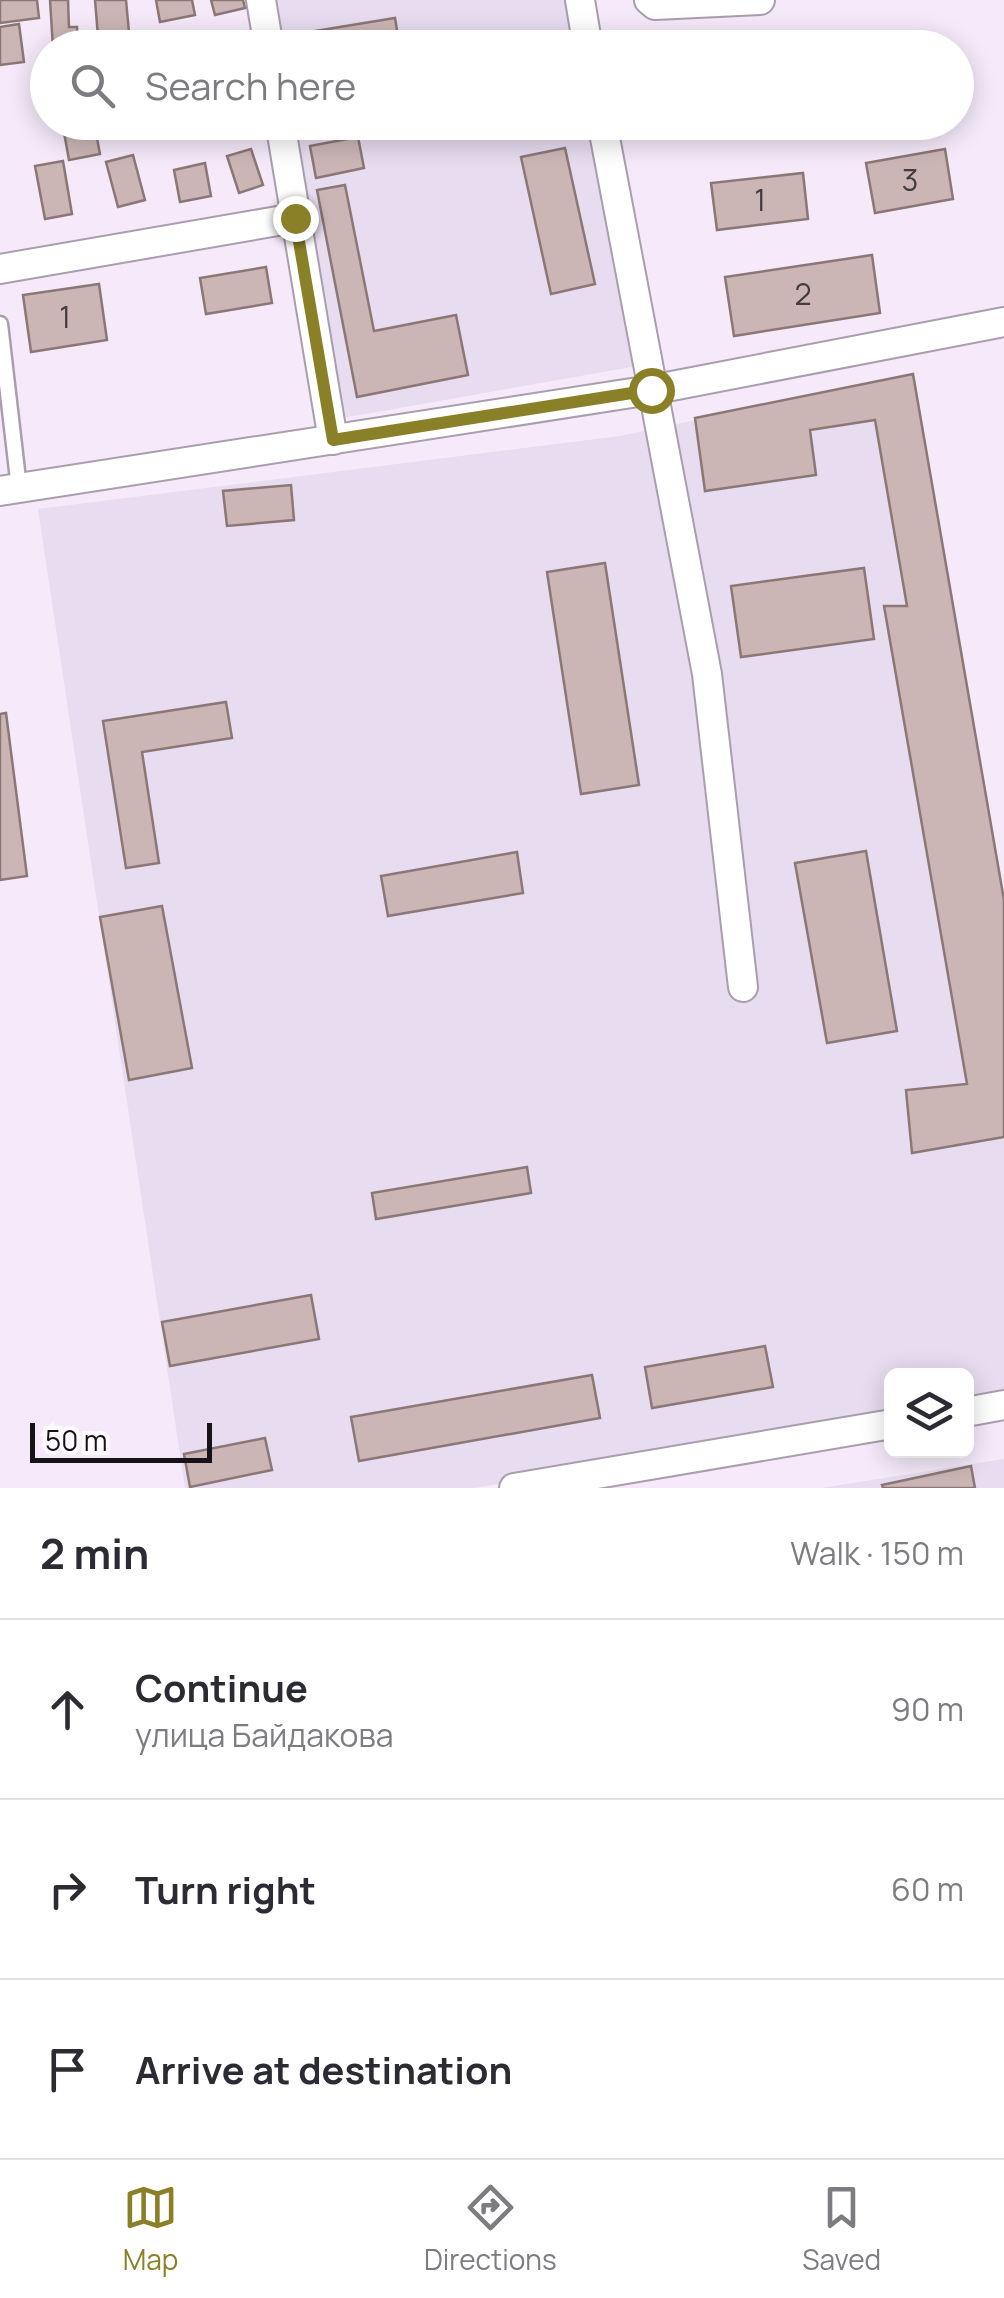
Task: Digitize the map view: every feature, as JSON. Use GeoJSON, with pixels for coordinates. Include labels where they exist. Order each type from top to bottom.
{"type":"FeatureCollection","features":[{"type":"Feature","properties":{"kind":"street"},"geometry":{"type":"LineString","coordinates":[[261,0],[265,30]]}},
{"type":"Feature","properties":{"kind":"street"},"geometry":{"type":"LineString","coordinates":[[580,0],[585,30]]}},
{"type":"Feature","properties":{"kind":"street"},"geometry":{"type":"LineString","coordinates":[[649,0],[655,4],[740,4],[760,0]]}},
{"type":"Feature","properties":{"kind":"street"},"geometry":{"type":"LineString","coordinates":[[283,140],[333,440]]}},
{"type":"Feature","properties":{"kind":"street"},"geometry":{"type":"LineString","coordinates":[[605,140],[707,674],[742,987]]}},
{"type":"Feature","properties":{"kind":"street"},"geometry":{"type":"LineString","coordinates":[[0,269],[295,218]]}},
{"type":"Feature","properties":{"kind":"street"},"geometry":{"type":"LineString","coordinates":[[9,490],[651,390],[1004,322]]}},
{"type":"Feature","properties":{"kind":"street"},"geometry":{"type":"LineString","coordinates":[[974,1411],[1004,1405]]}},
{"type":"Feature","properties":{"kind":"street"},"geometry":{"type":"LineString","coordinates":[[514,1488],[884,1425]]}},
{"type":"Feature","properties":{"kind":"lane"},"geometry":{"type":"LineString","coordinates":[[0,324],[9,490]]}},
{"type":"Feature","properties":{"kind":"shaded area"},"geometry":{"type":"Polygon","coordinates":[[[276,0],[570,0],[576,30],[280,30],[276,0]]]}},
{"type":"Feature","properties":{"kind":"shaded area"},"geometry":{"type":"Polygon","coordinates":[[[298,140],[596,140],[637,366],[343,418],[298,140]]]}},
{"type":"Feature","properties":{"kind":"shaded area"},"geometry":{"type":"Polygon","coordinates":[[[913,374],[1004,900],[1004,1400],[974,1405],[974,1368],[884,1368],[884,1420],[474,1488],[185,1488],[38,509],[620,436],[913,374]]]}},
{"type":"Feature","properties":{"kind":"shaded area"},"geometry":{"type":"Polygon","coordinates":[[[1004,1459],[1004,1488],[821,1488],[1004,1459]]]}},
{"type":"Feature","properties":{"kind":"building"},"geometry":{"type":"Polygon","coordinates":[[[0,0],[37,0],[39,18],[0,23],[0,0]]]}},
{"type":"Feature","properties":{"kind":"building"},"geometry":{"type":"Polygon","coordinates":[[[50,0],[68,0],[69,27],[77,30],[52,30],[50,0]]]}},
{"type":"Feature","properties":{"kind":"building"},"geometry":{"type":"Polygon","coordinates":[[[95,0],[126,0],[129,30],[98,30],[95,0]]]}},
{"type":"Feature","properties":{"kind":"building"},"geometry":{"type":"Polygon","coordinates":[[[156,0],[192,0],[195,15],[160,22],[156,0]]]}},
{"type":"Feature","properties":{"kind":"building"},"geometry":{"type":"Polygon","coordinates":[[[211,0],[243,0],[245,8],[215,15],[211,0]]]}},
{"type":"Feature","properties":{"kind":"building"},"geometry":{"type":"Polygon","coordinates":[[[395,18],[397,30],[321,30],[395,18]]]}},
{"type":"Feature","properties":{"kind":"building"},"geometry":{"type":"Polygon","coordinates":[[[19,24],[24,62],[0,65],[0,27],[19,24]]]}},
{"type":"Feature","properties":{"kind":"building"},"geometry":{"type":"Polygon","coordinates":[[[65,140],[97,140],[100,154],[69,160],[65,140]]]}},
{"type":"Feature","properties":{"kind":"building"},"geometry":{"type":"Polygon","coordinates":[[[359,140],[364,168],[316,178],[310,146],[359,140]]]}},
{"type":"Feature","properties":{"kind":"building"},"geometry":{"type":"Polygon","coordinates":[[[565,148],[595,284],[551,294],[521,157],[565,148]]]}},
{"type":"Feature","properties":{"kind":"building"},"geometry":{"type":"Polygon","coordinates":[[[251,149],[263,185],[239,193],[227,156],[251,149]]]}},
{"type":"Feature","properties":{"kind":"building"},"geometry":{"type":"Polygon","coordinates":[[[945,149],[953,199],[875,213],[866,163],[945,149]]]}},
{"type":"Feature","properties":{"kind":"building"},"geometry":{"type":"Polygon","coordinates":[[[133,155],[145,200],[118,207],[106,162],[133,155]]]}},
{"type":"Feature","properties":{"kind":"building"},"geometry":{"type":"Polygon","coordinates":[[[63,161],[72,214],[45,219],[35,166],[63,161]]]}},
{"type":"Feature","properties":{"kind":"building"},"geometry":{"type":"Polygon","coordinates":[[[205,163],[211,196],[180,202],[174,170],[205,163]]]}},
{"type":"Feature","properties":{"kind":"building"},"geometry":{"type":"Polygon","coordinates":[[[803,173],[808,219],[717,230],[711,183],[803,173]]]}},
{"type":"Feature","properties":{"kind":"building"},"geometry":{"type":"Polygon","coordinates":[[[345,185],[374,331],[456,315],[468,375],[357,397],[317,190],[345,185]]]}},
{"type":"Feature","properties":{"kind":"building"},"geometry":{"type":"Polygon","coordinates":[[[872,255],[880,313],[734,336],[725,277],[872,255]]]}},
{"type":"Feature","properties":{"kind":"building"},"geometry":{"type":"Polygon","coordinates":[[[266,267],[272,303],[206,314],[200,278],[266,267]]]}},
{"type":"Feature","properties":{"kind":"building"},"geometry":{"type":"Polygon","coordinates":[[[99,284],[107,340],[31,352],[23,295],[99,284]]]}},
{"type":"Feature","properties":{"kind":"building"},"geometry":{"type":"Polygon","coordinates":[[[913,374],[1004,900],[1004,1137],[912,1153],[906,1090],[967,1084],[884,606],[907,606],[875,420],[810,430],[816,475],[705,491],[695,418],[913,374]]]}},
{"type":"Feature","properties":{"kind":"building"},"geometry":{"type":"Polygon","coordinates":[[[291,485],[294,520],[227,526],[223,491],[291,485]]]}},
{"type":"Feature","properties":{"kind":"building"},"geometry":{"type":"Polygon","coordinates":[[[605,563],[639,785],[581,794],[547,572],[605,563]]]}},
{"type":"Feature","properties":{"kind":"building"},"geometry":{"type":"Polygon","coordinates":[[[864,568],[874,639],[741,657],[731,586],[864,568]]]}},
{"type":"Feature","properties":{"kind":"building"},"geometry":{"type":"Polygon","coordinates":[[[226,702],[232,738],[142,752],[159,863],[126,868],[103,721],[226,702]]]}},
{"type":"Feature","properties":{"kind":"building"},"geometry":{"type":"Polygon","coordinates":[[[6,713],[27,876],[0,880],[0,714],[6,713]]]}},
{"type":"Feature","properties":{"kind":"building"},"geometry":{"type":"Polygon","coordinates":[[[866,851],[897,1031],[827,1043],[795,863],[866,851]]]}},
{"type":"Feature","properties":{"kind":"building"},"geometry":{"type":"Polygon","coordinates":[[[517,852],[523,893],[388,916],[381,876],[517,852]]]}},
{"type":"Feature","properties":{"kind":"building"},"geometry":{"type":"Polygon","coordinates":[[[162,906],[192,1068],[129,1080],[100,917],[162,906]]]}},
{"type":"Feature","properties":{"kind":"building"},"geometry":{"type":"Polygon","coordinates":[[[527,1167],[531,1193],[376,1219],[372,1193],[527,1167]]]}},
{"type":"Feature","properties":{"kind":"building"},"geometry":{"type":"Polygon","coordinates":[[[311,1295],[319,1339],[170,1366],[162,1322],[311,1295]]]}},
{"type":"Feature","properties":{"kind":"building"},"geometry":{"type":"Polygon","coordinates":[[[765,1346],[773,1387],[652,1408],[645,1367],[765,1346]]]}},
{"type":"Feature","properties":{"kind":"building"},"geometry":{"type":"Polygon","coordinates":[[[592,1375],[600,1418],[359,1461],[351,1417],[592,1375]]]}},
{"type":"Feature","properties":{"kind":"building"},"geometry":{"type":"Polygon","coordinates":[[[265,1438],[272,1470],[190,1487],[184,1454],[265,1438]]]}},
{"type":"Feature","properties":{"kind":"building"},"geometry":{"type":"Polygon","coordinates":[[[971,1466],[975,1488],[882,1485],[971,1466]]]}},
{"type":"Feature","properties":{"kind":"route"},"geometry":{"type":"LineString","coordinates":[[295,218],[333,440],[651,390]]}}]}
